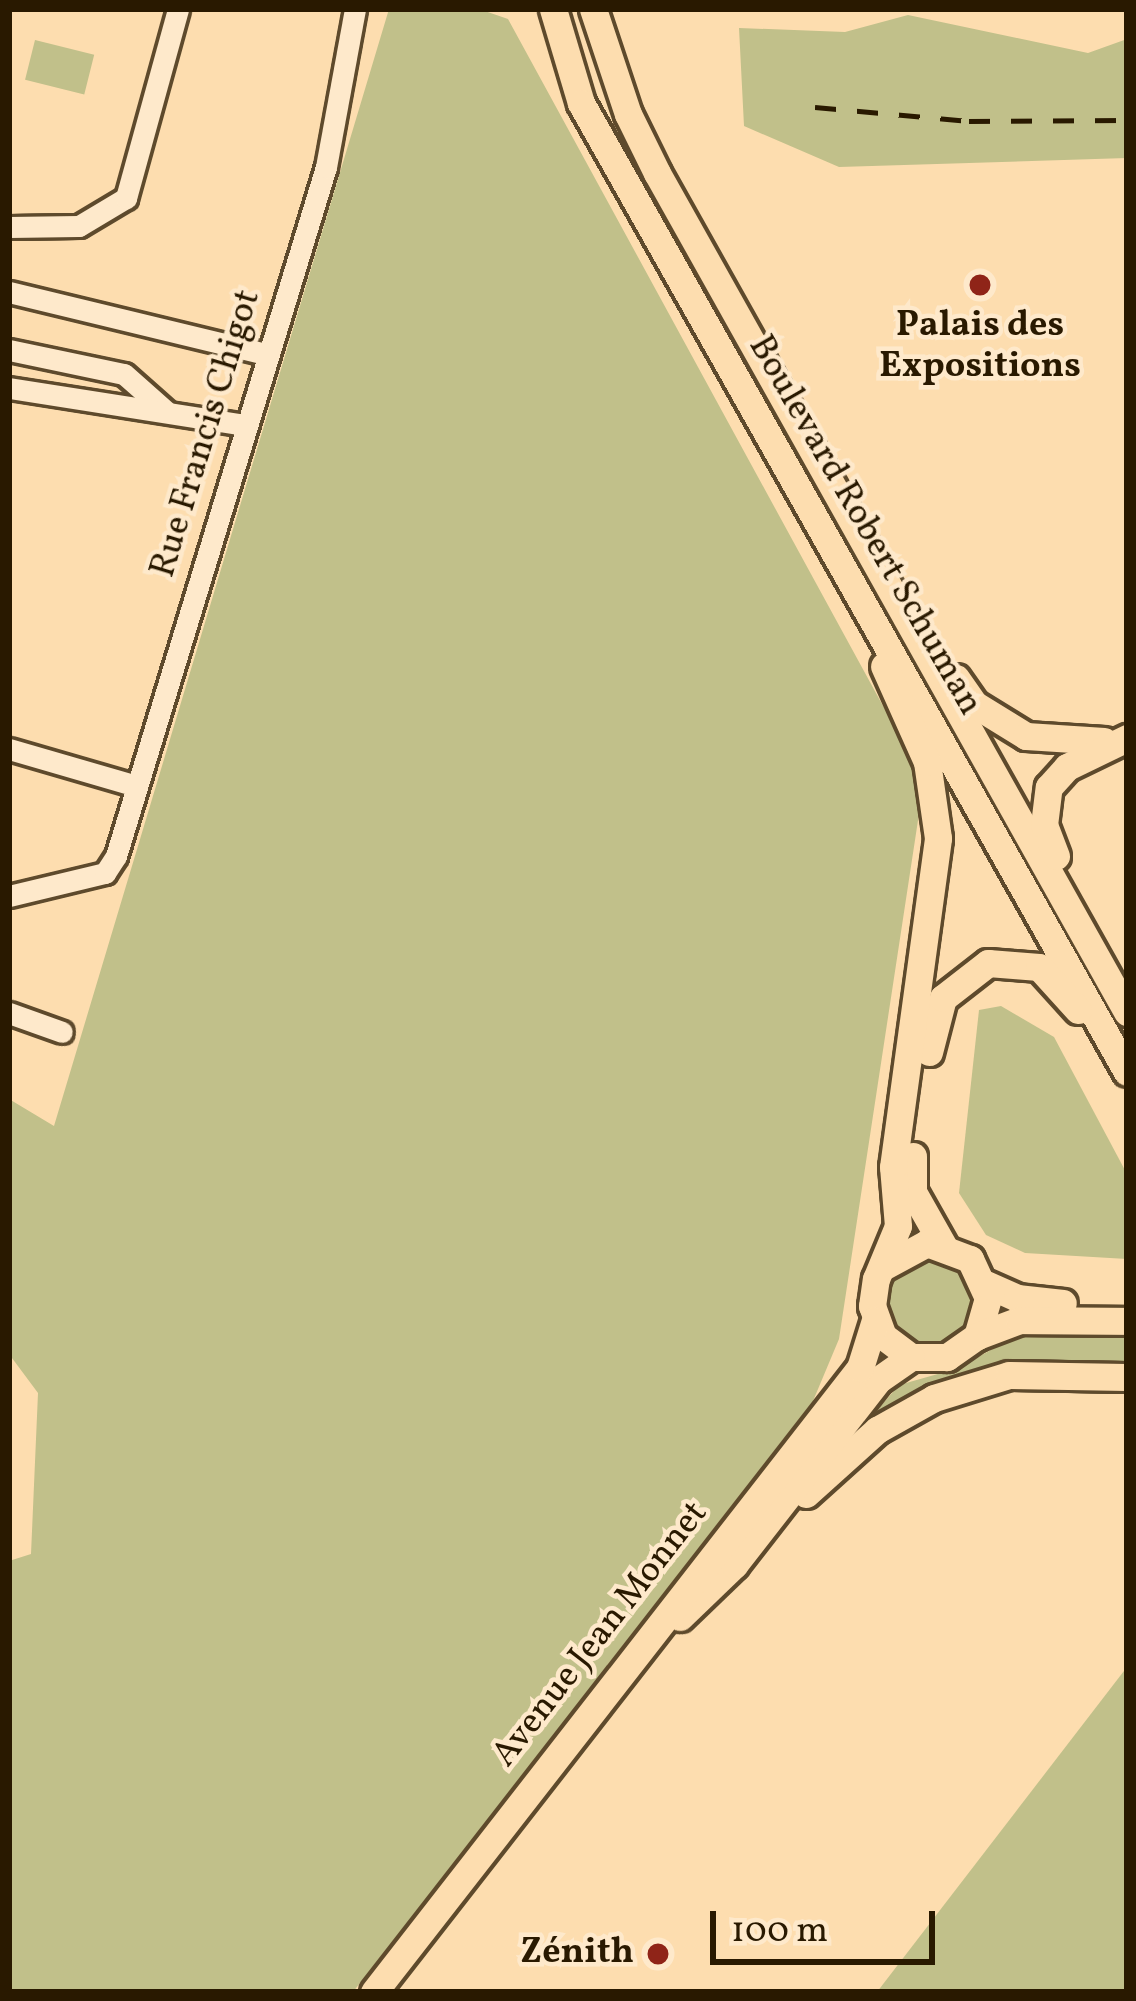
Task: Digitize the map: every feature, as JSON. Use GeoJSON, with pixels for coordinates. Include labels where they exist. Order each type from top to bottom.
{"type":"FeatureCollection","features":[{"type":"Feature","properties":{"kind":"main road","name":"Boulevard Robert Schuman"},"geometry":{"type":"LineString","coordinates":[[553,9],[581,103],[1127,1075]]}},
{"type":"Feature","properties":{"kind":"main road","name":"Boulevard Robert Schuman"},"geometry":{"type":"LineString","coordinates":[[593,9],[657,173],[1127,1012]]}},
{"type":"Feature","properties":{"kind":"main road"},"geometry":{"type":"LineString","coordinates":[[815,514],[927,762],[938,838],[895,1155],[898,1226],[872,1292],[875,1320],[911,1357],[947,1357],[977,1336],[1020,1320],[1127,1321]]}},
{"type":"Feature","properties":{"kind":"main road"},"geometry":{"type":"LineString","coordinates":[[891,590],[974,704],[999,722],[1069,745],[1126,738]]}},
{"type":"Feature","properties":{"kind":"main road"},"geometry":{"type":"LineString","coordinates":[[1126,738],[1067,767],[1043,810],[1047,840],[1127,999]]}},
{"type":"Feature","properties":{"kind":"main road"},"geometry":{"type":"LineString","coordinates":[[977,1336],[987,1311],[986,1284],[970,1259],[944,1245],[913,1192],[912,1162],[933,1024],[959,978],[988,963],[1040,967],[1127,1075]]}},
{"type":"Feature","properties":{"kind":"main road"},"geometry":{"type":"LineString","coordinates":[[884,1267],[910,1247],[944,1245]]}},
{"type":"Feature","properties":{"kind":"main road"},"geometry":{"type":"LineString","coordinates":[[986,1284],[1030,1301],[1127,1304]]}},
{"type":"Feature","properties":{"kind":"main road","name":"Avenue Jean Monnet"},"geometry":{"type":"LineString","coordinates":[[374,1992],[860,1368],[875,1320]]}},
{"type":"Feature","properties":{"kind":"main road","name":"Avenue Jean Monnet"},"geometry":{"type":"LineString","coordinates":[[388,1992],[639,1661],[734,1565],[878,1380],[911,1357]]}},
{"type":"Feature","properties":{"kind":"main road"},"geometry":{"type":"LineString","coordinates":[[734,1565],[877,1430],[934,1397],[1009,1375],[1127,1377]]}},
{"type":"Feature","properties":{"kind":"street"},"geometry":{"type":"LineString","coordinates":[[9,227],[79,226],[126,198],[178,9]]}},
{"type":"Feature","properties":{"kind":"street","name":"Rue Francis Chigot"},"geometry":{"type":"LineString","coordinates":[[9,896],[105,873],[326,167],[356,9]]}},
{"type":"Feature","properties":{"kind":"street"},"geometry":{"type":"LineString","coordinates":[[9,292],[266,354]]}},
{"type":"Feature","properties":{"kind":"street"},"geometry":{"type":"LineString","coordinates":[[9,350],[124,374],[166,411]]}},
{"type":"Feature","properties":{"kind":"street"},"geometry":{"type":"LineString","coordinates":[[9,388],[244,425]]}},
{"type":"Feature","properties":{"kind":"street"},"geometry":{"type":"LineString","coordinates":[[9,749],[134,785]]}},
{"type":"Feature","properties":{"kind":"street"},"geometry":{"type":"LineString","coordinates":[[9,1013],[62,1032]]}},
{"type":"Feature","properties":{"kind":"shaded area"},"geometry":{"type":"Polygon","coordinates":[[[389,9],[479,9],[508,19],[924,781],[839,1339],[813,1401],[353,1992],[9,1992],[9,1561],[31,1554],[38,1393],[9,1354],[9,1099],[54,1126],[389,9]]]}},
{"type":"Feature","properties":{"kind":"shaded area"},"geometry":{"type":"Polygon","coordinates":[[[908,15],[1088,53],[1127,39],[1127,158],[839,167],[744,126],[739,28],[845,32],[908,15]]]}},
{"type":"Feature","properties":{"kind":"shaded area"},"geometry":{"type":"Polygon","coordinates":[[[35,40],[94,55],[84,95],[25,80],[35,40]]]}},
{"type":"Feature","properties":{"kind":"shaded area"},"geometry":{"type":"Polygon","coordinates":[[[1001,1006],[1054,1037],[1127,1174],[1127,1259],[1025,1253],[986,1235],[959,1193],[979,1010],[1001,1006]]]}},
{"type":"Feature","properties":{"kind":"shaded area"},"geometry":{"type":"Polygon","coordinates":[[[930,1256],[947,1259],[962,1269],[972,1284],[972,1318],[962,1333],[947,1343],[930,1346],[913,1343],[898,1333],[888,1318],[885,1301],[888,1284],[898,1269],[913,1259],[930,1256]]]}},
{"type":"Feature","properties":{"kind":"shaded area"},"geometry":{"type":"Polygon","coordinates":[[[1019,1334],[1127,1335],[1127,1367],[1048,1360],[992,1370],[846,1446],[899,1385],[959,1368],[1019,1334]]]}},
{"type":"Feature","properties":{"kind":"shaded area"},"geometry":{"type":"Polygon","coordinates":[[[1127,1667],[1127,1992],[877,1992],[1127,1667]]]}},
{"type":"Feature","properties":{"kind":"railway"},"geometry":{"type":"LineString","coordinates":[[815,107],[969,121],[1127,120]]}},
{"type":"Feature","properties":{"kind":"place","name":"Palais des Expositions"},"geometry":{"type":"Point","coordinates":[980,285]}},
{"type":"Feature","properties":{"kind":"place","name":"Zénith"},"geometry":{"type":"Point","coordinates":[658,1954]}}]}
